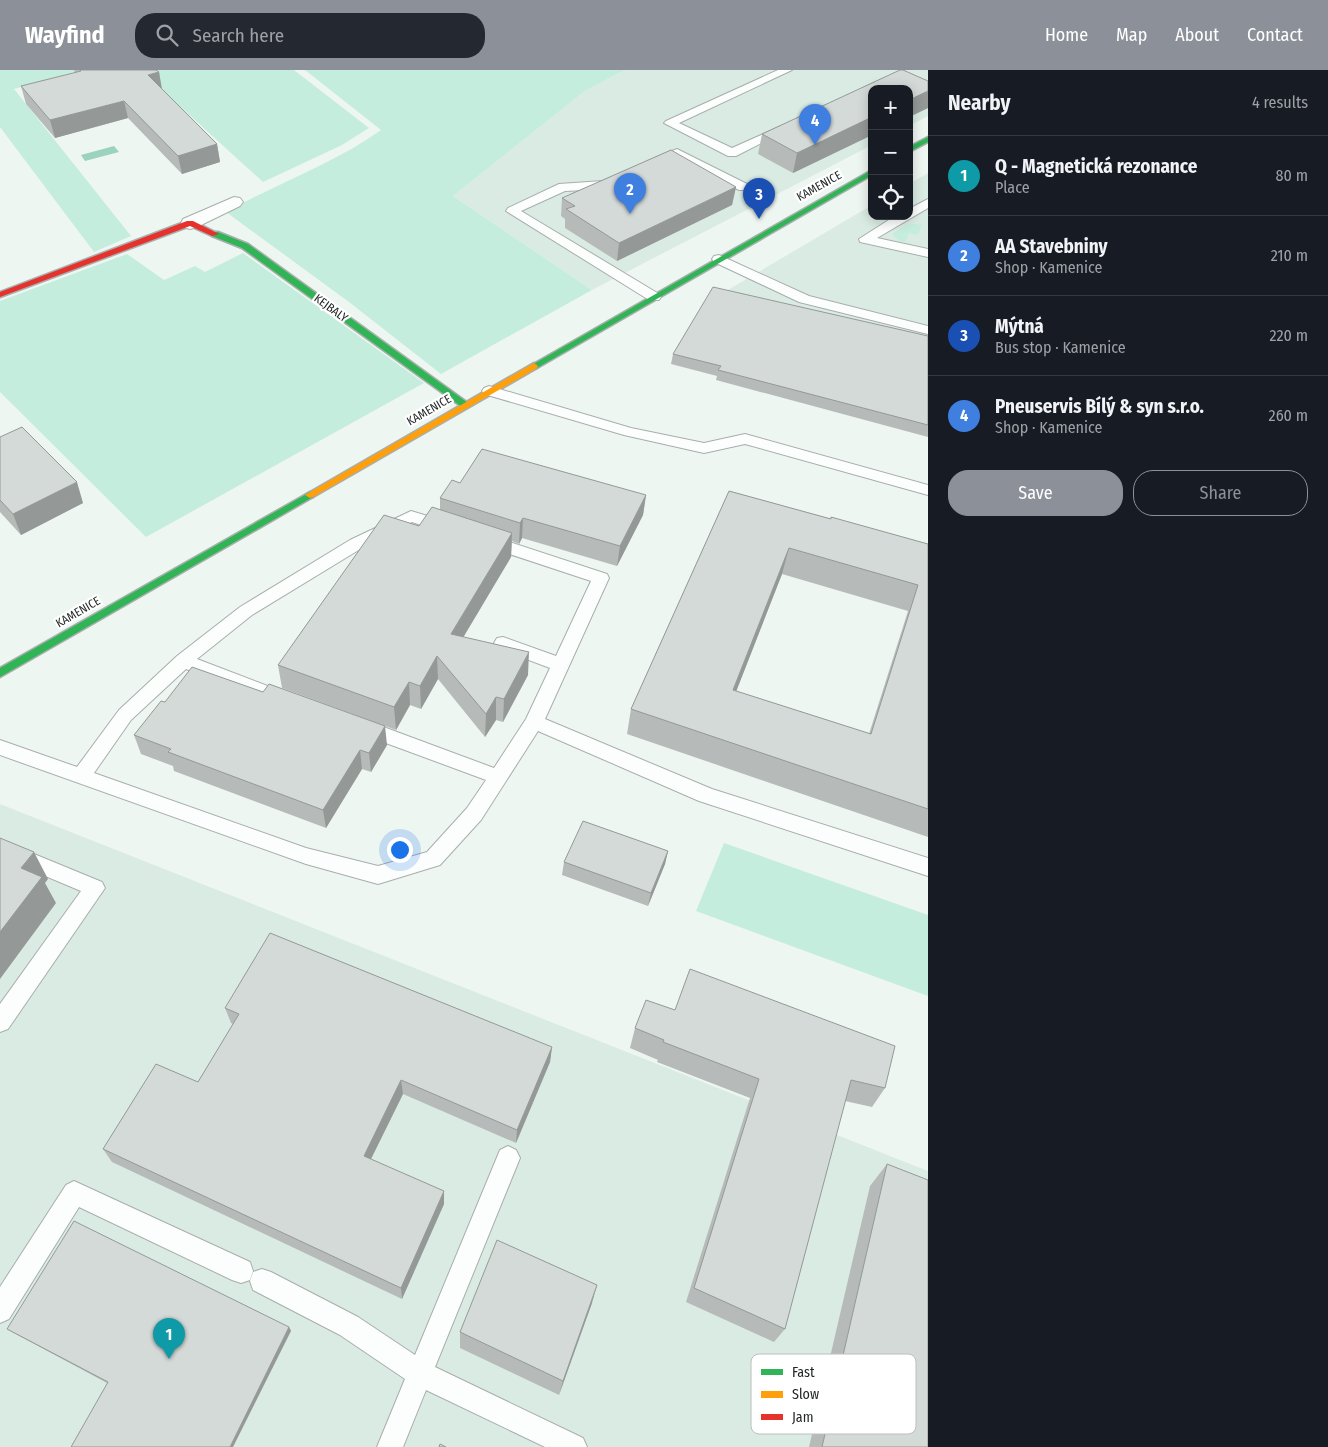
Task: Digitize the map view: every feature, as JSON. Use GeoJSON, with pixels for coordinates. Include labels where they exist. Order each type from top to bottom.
{"type":"FeatureCollection","features":[{"type":"Feature","properties":{"kind":"street"},"geometry":{"type":"LineString","coordinates":[[913,148],[928,139]]}},
{"type":"Feature","properties":{"kind":"street","name":"KAMENICE"},"geometry":{"type":"LineString","coordinates":[[0,673],[868,174]]}},
{"type":"Feature","properties":{"kind":"street"},"geometry":{"type":"LineString","coordinates":[[0,295],[190,223],[234,202]]}},
{"type":"Feature","properties":{"kind":"street","name":"KEJBALY"},"geometry":{"type":"LineString","coordinates":[[190,223],[245,246],[465,405]]}},
{"type":"Feature","properties":{"kind":"lane"},"geometry":{"type":"LineString","coordinates":[[787,70],[670,123],[732,153],[795,124]]}},
{"type":"Feature","properties":{"kind":"lane"},"geometry":{"type":"LineString","coordinates":[[650,165],[677,154],[743,187]]}},
{"type":"Feature","properties":{"kind":"lane"},"geometry":{"type":"LineString","coordinates":[[623,177],[605,185],[562,187],[512,211],[654,297]]}},
{"type":"Feature","properties":{"kind":"lane"},"geometry":{"type":"LineString","coordinates":[[913,212],[928,203]]}},
{"type":"Feature","properties":{"kind":"lane"},"geometry":{"type":"LineString","coordinates":[[898,220],[865,239],[928,253]]}},
{"type":"Feature","properties":{"kind":"lane"},"geometry":{"type":"LineString","coordinates":[[719,259],[804,299],[928,330]]}},
{"type":"Feature","properties":{"kind":"lane"},"geometry":{"type":"LineString","coordinates":[[489,391],[629,432],[704,448],[745,439],[928,490]]}},
{"type":"Feature","properties":{"kind":"lane"},"geometry":{"type":"LineString","coordinates":[[0,747],[306,856],[378,875],[433,859],[474,814],[534,722],[600,578],[411,516],[356,544],[246,611],[183,661],[125,714],[82,776]]}},
{"type":"Feature","properties":{"kind":"lane"},"geometry":{"type":"LineString","coordinates":[[503,643],[560,665]]}},
{"type":"Feature","properties":{"kind":"lane"},"geometry":{"type":"LineString","coordinates":[[183,661],[303,706]]}},
{"type":"Feature","properties":{"kind":"lane"},"geometry":{"type":"LineString","coordinates":[[348,722],[393,737],[498,778]]}},
{"type":"Feature","properties":{"kind":"lane"},"geometry":{"type":"LineString","coordinates":[[534,722],[706,795],[928,867]]}},
{"type":"Feature","properties":{"kind":"lane"},"geometry":{"type":"LineString","coordinates":[[0,848],[95,888],[0,1022]]}},
{"type":"Feature","properties":{"kind":"lane"},"geometry":{"type":"LineString","coordinates":[[390,1447],[508,1158]]}},
{"type":"Feature","properties":{"kind":"lane"},"geometry":{"type":"LineString","coordinates":[[0,1310],[74,1193],[252,1276],[349,1326],[420,1374],[574,1447]]}},
{"type":"Feature","properties":{"kind":"shaded area"},"geometry":{"type":"Polygon","coordinates":[[[0,70],[81,70],[14,89],[131,236],[94,252],[0,127],[0,70]]]}},
{"type":"Feature","properties":{"kind":"shaded area"},"geometry":{"type":"Polygon","coordinates":[[[140,70],[294,70],[369,128],[342,145],[263,182],[140,70]]]}},
{"type":"Feature","properties":{"kind":"shaded area"},"geometry":{"type":"Polygon","coordinates":[[[305,70],[625,70],[585,91],[453,196],[592,290],[441,374],[349,302],[226,212],[344,153],[381,130],[305,70]]]}},
{"type":"Feature","properties":{"kind":"shaded area"},"geometry":{"type":"Polygon","coordinates":[[[625,70],[928,70],[928,116],[913,124],[913,85],[868,85],[868,147],[592,290],[453,196],[585,91],[625,70]]]}},
{"type":"Feature","properties":{"kind":"shaded area"},"geometry":{"type":"Polygon","coordinates":[[[114,146],[119,152],[85,161],[81,155],[114,146]]]}},
{"type":"Feature","properties":{"kind":"shaded area"},"geometry":{"type":"Polygon","coordinates":[[[928,173],[928,346],[721,294],[868,207],[868,220],[913,220],[913,182],[928,173]]]}},
{"type":"Feature","properties":{"kind":"shaded area"},"geometry":{"type":"Polygon","coordinates":[[[906,225],[922,225],[918,235],[909,233],[905,242],[899,241],[892,234],[906,225]]]}},
{"type":"Feature","properties":{"kind":"shaded area"},"geometry":{"type":"Polygon","coordinates":[[[243,253],[424,383],[146,537],[0,392],[0,301],[127,254],[164,280],[195,266],[205,272],[243,253]]]}},
{"type":"Feature","properties":{"kind":"shaded area"},"geometry":{"type":"Polygon","coordinates":[[[0,804],[928,1171],[928,1447],[0,1447],[0,804]]]}},
{"type":"Feature","properties":{"kind":"shaded area"},"geometry":{"type":"Polygon","coordinates":[[[724,843],[928,915],[928,996],[696,911],[724,843]]]}},
{"type":"Feature","properties":{"kind":"building"},"geometry":{"type":"Polygon","coordinates":[[[80,70],[156,70],[159,72],[148,75],[217,144],[178,156],[124,101],[50,120],[21,86],[80,70]]]}},
{"type":"Feature","properties":{"kind":"building"},"geometry":{"type":"Polygon","coordinates":[[[900,70],[928,81],[928,91],[913,98],[913,85],[868,85],[868,119],[797,153],[762,134],[900,70]]]}},
{"type":"Feature","properties":{"kind":"building"},"geometry":{"type":"Polygon","coordinates":[[[671,150],[736,187],[619,243],[566,209],[575,206],[562,198],[671,150]]]}},
{"type":"Feature","properties":{"kind":"building"},"geometry":{"type":"Polygon","coordinates":[[[713,287],[928,336],[928,425],[718,370],[721,366],[673,354],[713,287]]]}},
{"type":"Feature","properties":{"kind":"building"},"geometry":{"type":"Polygon","coordinates":[[[22,427],[77,482],[13,514],[0,500],[0,437],[22,427]]]}},
{"type":"Feature","properties":{"kind":"building"},"geometry":{"type":"Polygon","coordinates":[[[482,449],[646,495],[620,546],[523,518],[520,523],[440,498],[452,480],[460,483],[482,449]]]}},
{"type":"Feature","properties":{"kind":"building"},"geometry":{"type":"Polygon","coordinates":[[[729,491],[928,544],[928,809],[631,709],[729,491]],[[789,548],[733,690],[871,734],[918,585],[789,548]]]}},
{"type":"Feature","properties":{"kind":"building"},"geometry":{"type":"Polygon","coordinates":[[[432,507],[512,533],[451,634],[529,652],[504,699],[496,697],[486,714],[437,656],[420,686],[409,682],[394,707],[278,665],[384,515],[419,526],[432,507]]]}},
{"type":"Feature","properties":{"kind":"building"},"geometry":{"type":"Polygon","coordinates":[[[192,667],[263,692],[269,684],[385,726],[369,753],[360,750],[323,810],[168,752],[171,749],[134,735],[161,701],[165,702],[192,667]]]}},
{"type":"Feature","properties":{"kind":"building"},"geometry":{"type":"Polygon","coordinates":[[[583,821],[668,851],[651,893],[564,862],[583,821]]]}},
{"type":"Feature","properties":{"kind":"building"},"geometry":{"type":"Polygon","coordinates":[[[0,838],[34,852],[21,868],[42,877],[0,932],[0,838]]]}},
{"type":"Feature","properties":{"kind":"building"},"geometry":{"type":"Polygon","coordinates":[[[270,933],[552,1047],[517,1130],[401,1080],[364,1156],[444,1191],[401,1288],[103,1149],[156,1064],[198,1082],[239,1014],[225,1008],[270,933]]]}},
{"type":"Feature","properties":{"kind":"building"},"geometry":{"type":"Polygon","coordinates":[[[690,969],[895,1046],[885,1088],[851,1080],[785,1329],[694,1288],[759,1079],[663,1042],[664,1040],[635,1028],[646,1000],[675,1010],[690,969]]]}},
{"type":"Feature","properties":{"kind":"building"},"geometry":{"type":"Polygon","coordinates":[[[887,1164],[928,1180],[928,1447],[822,1447],[825,1434],[916,1434],[916,1354],[843,1354],[887,1164]]]}},
{"type":"Feature","properties":{"kind":"building"},"geometry":{"type":"Polygon","coordinates":[[[74,1221],[289,1327],[230,1447],[71,1447],[108,1382],[7,1329],[74,1221]]]}},
{"type":"Feature","properties":{"kind":"building"},"geometry":{"type":"Polygon","coordinates":[[[497,1240],[597,1285],[563,1381],[460,1332],[497,1240]]]}},
{"type":"Feature","properties":{"kind":"traffic: fast"},"geometry":{"type":"LineString","coordinates":[[913,148],[928,139]]}},
{"type":"Feature","properties":{"kind":"traffic: fast"},"geometry":{"type":"LineString","coordinates":[[534,366],[868,174]]}},
{"type":"Feature","properties":{"kind":"traffic: fast"},"geometry":{"type":"LineString","coordinates":[[215,234],[245,246],[465,405]]}},
{"type":"Feature","properties":{"kind":"traffic: fast"},"geometry":{"type":"LineString","coordinates":[[0,673],[310,495]]}},
{"type":"Feature","properties":{"kind":"traffic: slow"},"geometry":{"type":"LineString","coordinates":[[310,495],[534,366]]}},
{"type":"Feature","properties":{"kind":"traffic: jam"},"geometry":{"type":"LineString","coordinates":[[0,295],[190,223],[215,234]]}},
{"type":"Feature","properties":{"kind":"place","name":"Pneuservis Bílý & syn s.r.o."},"geometry":{"type":"Point","coordinates":[815,145]}},
{"type":"Feature","properties":{"kind":"place","name":"AA Stavebniny"},"geometry":{"type":"Point","coordinates":[630,214]}},
{"type":"Feature","properties":{"kind":"place","name":"Mýtná"},"geometry":{"type":"Point","coordinates":[759,219]}},
{"type":"Feature","properties":{"kind":"place","name":"Q - Magnetická rezonance"},"geometry":{"type":"Point","coordinates":[169,1359]}}]}
